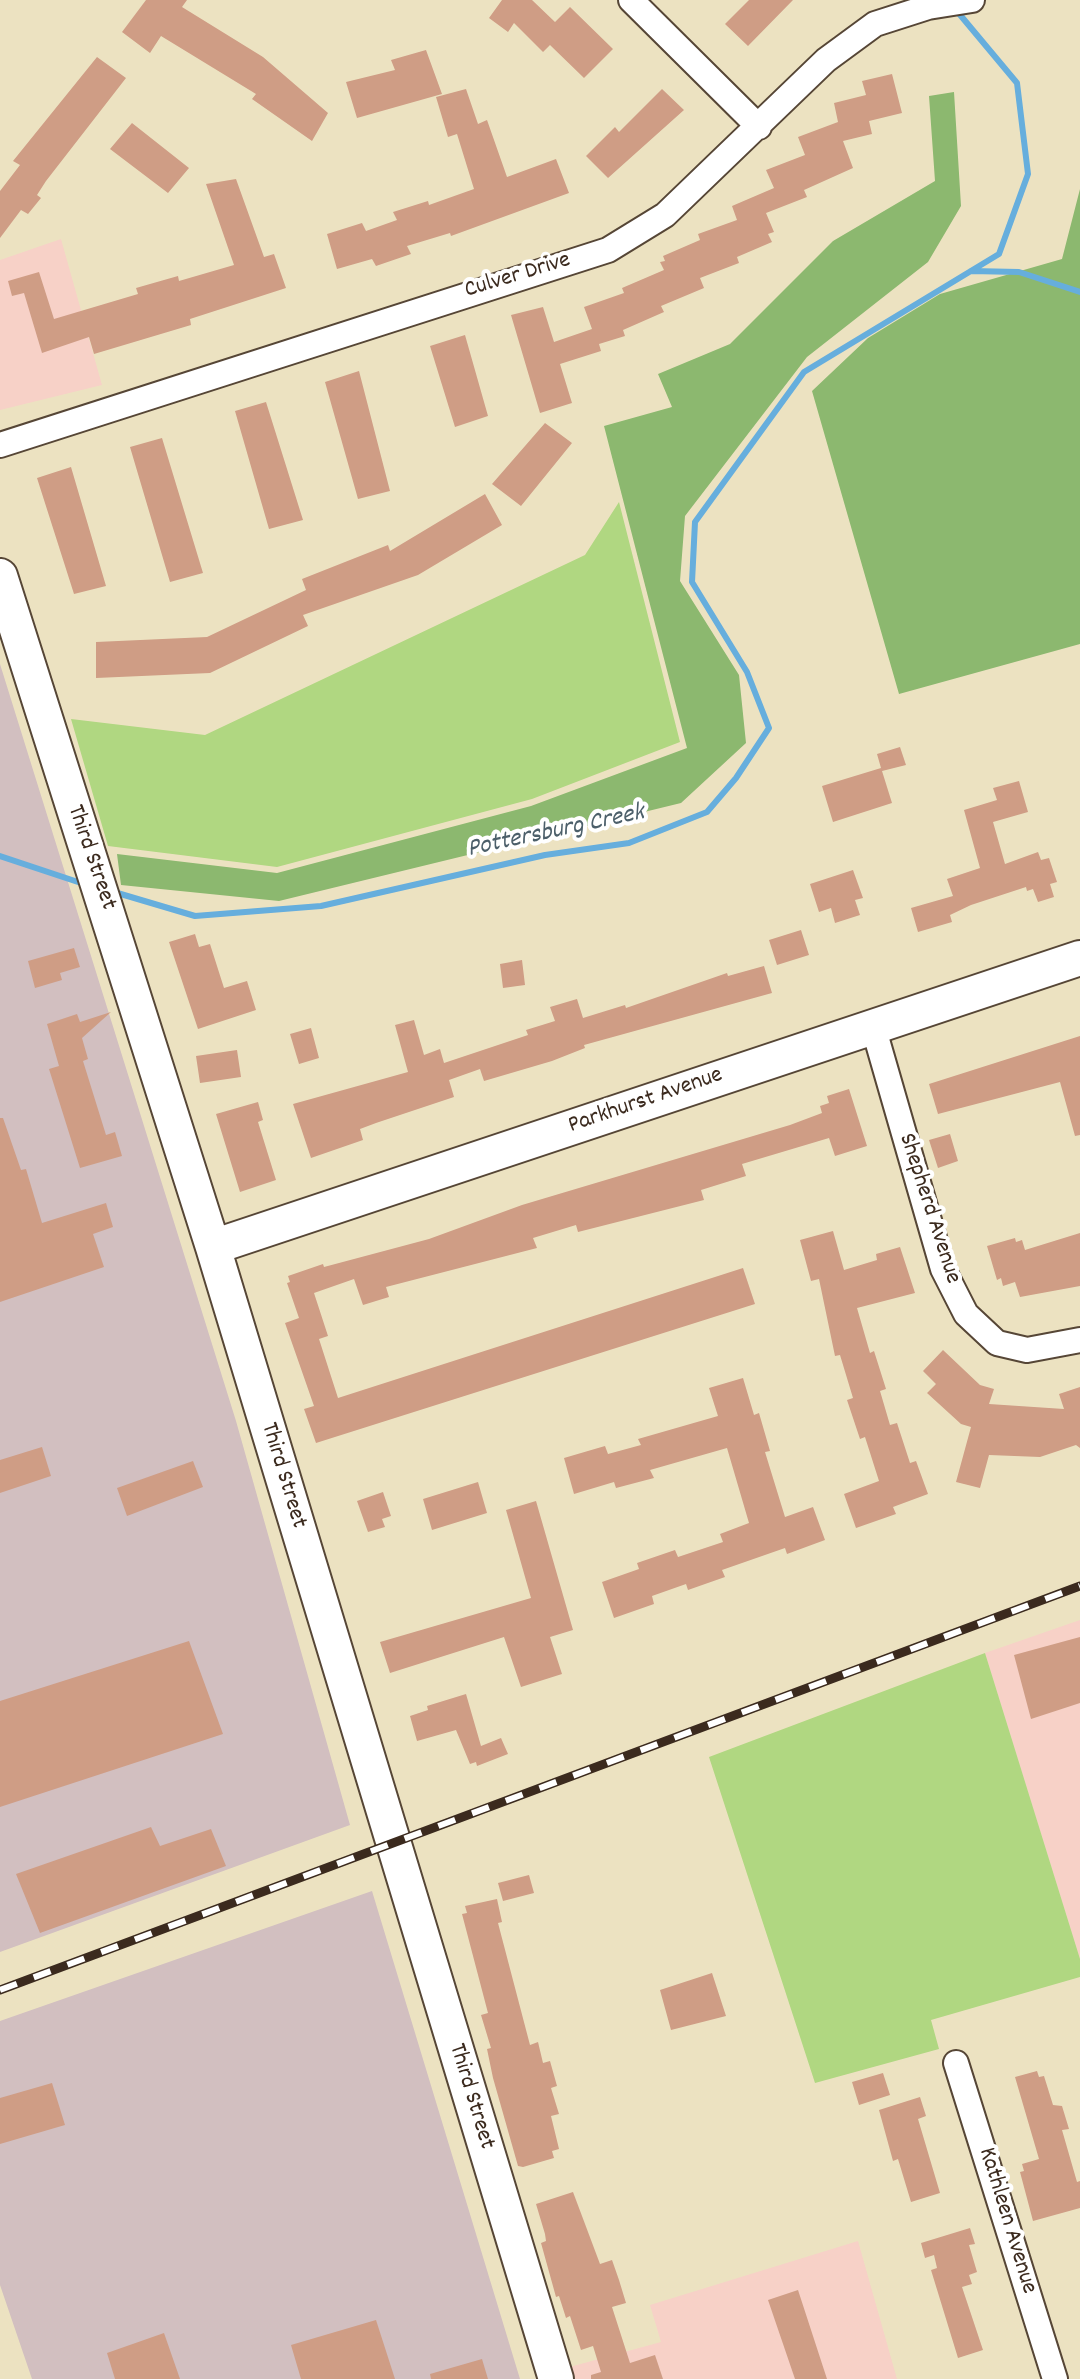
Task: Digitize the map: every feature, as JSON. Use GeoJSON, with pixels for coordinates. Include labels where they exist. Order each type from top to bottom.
{"type":"FeatureCollection","features":[{"type":"Feature","properties":{"kind":"street"},"geometry":{"type":"LineString","coordinates":[[631,0],[759,127]]}},
{"type":"Feature","properties":{"kind":"street","name":"Culver Drive"},"geometry":{"type":"LineString","coordinates":[[0,445],[608,250],[665,215],[826,60],[875,24],[928,7],[972,0]]}},
{"type":"Feature","properties":{"kind":"street","name":"Third Street"},"geometry":{"type":"LineString","coordinates":[[0,576],[112,920],[213,1247],[556,2379]]}},
{"type":"Feature","properties":{"kind":"street","name":"Parkhurst Avenue"},"geometry":{"type":"LineString","coordinates":[[213,1247],[1080,958]]}},
{"type":"Feature","properties":{"kind":"street","name":"Shepherd Avenue"},"geometry":{"type":"LineString","coordinates":[[873,1026],[943,1269],[966,1314],[997,1343],[1027,1350],[1080,1340]]}},
{"type":"Feature","properties":{"kind":"street","name":"Kathleen Avenue"},"geometry":{"type":"LineString","coordinates":[[956,2063],[1055,2379]]}},
{"type":"Feature","properties":{"kind":"shaded area"},"geometry":{"type":"Polygon","coordinates":[[[61,239],[102,385],[0,410],[0,260],[61,239]]]}},
{"type":"Feature","properties":{"kind":"shaded area"},"geometry":{"type":"Polygon","coordinates":[[[0,664],[236,1421],[350,1825],[0,1952],[0,664]]]}},
{"type":"Feature","properties":{"kind":"shaded area"},"geometry":{"type":"Polygon","coordinates":[[[1080,1620],[1080,1959],[985,1653],[1080,1620]]]}},
{"type":"Feature","properties":{"kind":"shaded area"},"geometry":{"type":"Polygon","coordinates":[[[372,1891],[520,2379],[32,2379],[0,2285],[0,2021],[372,1891]]]}},
{"type":"Feature","properties":{"kind":"shaded area"},"geometry":{"type":"Polygon","coordinates":[[[858,2241],[897,2379],[570,2379],[566,2368],[661,2342],[650,2305],[858,2241]]]}},
{"type":"Feature","properties":{"kind":"green space"},"geometry":{"type":"Polygon","coordinates":[[[954,92],[961,206],[928,262],[807,357],[685,516],[680,581],[739,675],[746,743],[681,803],[279,901],[121,885],[117,854],[277,873],[531,806],[687,748],[604,426],[672,407],[658,374],[730,344],[833,241],[935,181],[929,96],[954,92]]]}},
{"type":"Feature","properties":{"kind":"green space"},"geometry":{"type":"Polygon","coordinates":[[[1080,189],[1080,644],[899,694],[812,391],[868,338],[940,294],[1062,259],[1080,189]]]}},
{"type":"Feature","properties":{"kind":"green space"},"geometry":{"type":"Polygon","coordinates":[[[619,502],[680,742],[532,799],[277,867],[108,846],[71,719],[205,735],[585,555],[619,502]]]}},
{"type":"Feature","properties":{"kind":"green space"},"geometry":{"type":"Polygon","coordinates":[[[985,1653],[1080,1959],[1080,1977],[931,2020],[939,2049],[815,2083],[709,1757],[985,1653]]]}},
{"type":"Feature","properties":{"kind":"building"},"geometry":{"type":"Polygon","coordinates":[[[146,0],[187,0],[182,7],[263,57],[328,113],[312,141],[252,99],[256,94],[161,36],[150,53],[122,32],[146,0]]]}},
{"type":"Feature","properties":{"kind":"building"},"geometry":{"type":"Polygon","coordinates":[[[502,0],[532,0],[555,22],[570,7],[613,49],[584,78],[550,45],[543,52],[514,23],[508,32],[489,18],[502,0]]]}},
{"type":"Feature","properties":{"kind":"building"},"geometry":{"type":"Polygon","coordinates":[[[749,0],[793,0],[748,46],[725,24],[749,0]]]}},
{"type":"Feature","properties":{"kind":"building"},"geometry":{"type":"Polygon","coordinates":[[[426,50],[442,94],[357,118],[346,82],[395,70],[391,60],[426,50]]]}},
{"type":"Feature","properties":{"kind":"building"},"geometry":{"type":"Polygon","coordinates":[[[97,57],[126,78],[46,181],[37,195],[41,198],[28,214],[21,210],[0,238],[0,191],[20,165],[13,161],[97,57]]]}},
{"type":"Feature","properties":{"kind":"building"},"geometry":{"type":"Polygon","coordinates":[[[892,74],[902,113],[869,121],[872,134],[843,141],[853,168],[804,190],[807,197],[766,213],[774,232],[768,234],[772,242],[737,257],[739,263],[700,278],[704,288],[661,306],[664,312],[623,330],[625,336],[599,344],[601,351],[560,364],[572,403],[540,413],[511,315],[543,307],[554,342],[592,329],[584,307],[624,293],[622,288],[664,270],[660,262],[665,261],[663,256],[700,240],[698,234],[737,220],[732,206],[774,188],[766,170],[805,155],[798,137],[838,122],[834,103],[866,95],[862,81],[892,74]]]}},
{"type":"Feature","properties":{"kind":"building"},"geometry":{"type":"Polygon","coordinates":[[[466,89],[478,124],[487,120],[507,177],[556,159],[569,193],[451,236],[450,233],[407,246],[411,254],[376,266],[372,259],[337,269],[327,234],[362,223],[366,231],[397,220],[393,212],[428,201],[429,205],[474,189],[457,134],[448,137],[436,97],[466,89]]]}},
{"type":"Feature","properties":{"kind":"building"},"geometry":{"type":"Polygon","coordinates":[[[662,89],[684,110],[608,178],[586,156],[615,127],[619,132],[662,89]]]}},
{"type":"Feature","properties":{"kind":"building"},"geometry":{"type":"Polygon","coordinates":[[[132,123],[189,168],[168,193],[110,149],[132,123]]]}},
{"type":"Feature","properties":{"kind":"building"},"geometry":{"type":"Polygon","coordinates":[[[236,179],[264,257],[274,254],[286,288],[190,319],[191,325],[94,354],[89,337],[42,353],[24,293],[12,296],[8,281],[39,272],[54,319],[138,294],[136,288],[178,276],[179,281],[234,265],[206,184],[236,179]]]}},
{"type":"Feature","properties":{"kind":"building"},"geometry":{"type":"Polygon","coordinates":[[[465,335],[488,416],[455,427],[430,346],[465,335]]]}},
{"type":"Feature","properties":{"kind":"building"},"geometry":{"type":"Polygon","coordinates":[[[359,371],[390,491],[358,499],[325,382],[359,371]]]}},
{"type":"Feature","properties":{"kind":"building"},"geometry":{"type":"Polygon","coordinates":[[[266,402],[303,520],[269,529],[235,411],[266,402]]]}},
{"type":"Feature","properties":{"kind":"building"},"geometry":{"type":"Polygon","coordinates":[[[545,423],[572,443],[521,506],[492,484],[545,423]]]}},
{"type":"Feature","properties":{"kind":"building"},"geometry":{"type":"Polygon","coordinates":[[[162,438],[203,573],[170,582],[130,447],[162,438]]]}},
{"type":"Feature","properties":{"kind":"building"},"geometry":{"type":"Polygon","coordinates":[[[71,467],[106,586],[74,594],[37,478],[71,467]]]}},
{"type":"Feature","properties":{"kind":"building"},"geometry":{"type":"Polygon","coordinates":[[[485,494],[502,525],[418,575],[303,615],[308,626],[210,673],[96,678],[96,642],[207,637],[306,590],[302,579],[388,545],[390,551],[485,494]]]}},
{"type":"Feature","properties":{"kind":"building"},"geometry":{"type":"Polygon","coordinates":[[[900,747],[906,765],[882,771],[892,803],[833,822],[822,786],[881,768],[877,754],[900,747]]]}},
{"type":"Feature","properties":{"kind":"building"},"geometry":{"type":"Polygon","coordinates":[[[1019,781],[1028,812],[993,822],[1005,864],[1038,852],[1041,860],[1049,858],[1057,882],[1050,884],[1054,897],[1038,902],[1033,889],[1027,891],[1026,887],[971,905],[950,915],[952,922],[918,932],[911,908],[953,896],[947,879],[980,868],[964,810],[997,800],[993,788],[1019,781]]]}},
{"type":"Feature","properties":{"kind":"building"},"geometry":{"type":"Polygon","coordinates":[[[853,870],[863,898],[855,900],[860,915],[835,923],[831,908],[819,912],[810,884],[853,870]]]}},
{"type":"Feature","properties":{"kind":"building"},"geometry":{"type":"Polygon","coordinates":[[[801,930],[809,955],[777,965],[769,940],[801,930]]]}},
{"type":"Feature","properties":{"kind":"building"},"geometry":{"type":"Polygon","coordinates":[[[195,934],[199,947],[210,944],[224,988],[247,981],[256,1010],[198,1029],[169,942],[195,934]]]}},
{"type":"Feature","properties":{"kind":"building"},"geometry":{"type":"Polygon","coordinates":[[[74,948],[80,967],[60,973],[62,980],[35,988],[28,961],[74,948]]]}},
{"type":"Feature","properties":{"kind":"building"},"geometry":{"type":"Polygon","coordinates":[[[522,960],[525,985],[503,988],[500,964],[522,960]]]}},
{"type":"Feature","properties":{"kind":"building"},"geometry":{"type":"Polygon","coordinates":[[[764,966],[772,993],[584,1045],[585,1048],[552,1061],[484,1081],[480,1069],[449,1080],[454,1097],[360,1129],[363,1140],[311,1158],[293,1104],[408,1072],[395,1025],[414,1020],[424,1055],[440,1049],[444,1063],[528,1035],[526,1030],[555,1021],[550,1007],[577,999],[583,1018],[625,1005],[626,1008],[727,973],[728,976],[764,966]]]}},
{"type":"Feature","properties":{"kind":"building"},"geometry":{"type":"Polygon","coordinates":[[[111,1012],[82,1038],[88,1059],[83,1061],[106,1135],[115,1132],[122,1156],[80,1168],[49,1069],[59,1066],[47,1024],[77,1014],[80,1022],[111,1012]]]}},
{"type":"Feature","properties":{"kind":"building"},"geometry":{"type":"Polygon","coordinates":[[[311,1028],[319,1058],[299,1064],[290,1034],[311,1028]]]}},
{"type":"Feature","properties":{"kind":"building"},"geometry":{"type":"Polygon","coordinates":[[[1080,1036],[1080,1135],[1075,1136],[1060,1082],[938,1114],[929,1084],[1080,1036]]]}},
{"type":"Feature","properties":{"kind":"building"},"geometry":{"type":"Polygon","coordinates":[[[237,1050],[241,1077],[200,1083],[196,1056],[237,1050]]]}},
{"type":"Feature","properties":{"kind":"building"},"geometry":{"type":"Polygon","coordinates":[[[849,1089],[867,1146],[835,1156],[829,1138],[742,1164],[746,1176],[701,1190],[704,1200],[578,1232],[576,1225],[533,1238],[537,1248],[386,1287],[389,1297],[363,1305],[354,1279],[314,1293],[328,1336],[319,1339],[338,1398],[743,1268],[755,1304],[316,1443],[304,1409],[314,1406],[285,1323],[299,1318],[287,1283],[290,1282],[288,1276],[323,1264],[324,1267],[429,1239],[522,1205],[790,1125],[822,1113],[820,1106],[829,1103],[827,1096],[849,1089]]]}},
{"type":"Feature","properties":{"kind":"building"},"geometry":{"type":"Polygon","coordinates":[[[258,1102],[263,1120],[258,1122],[276,1180],[240,1192],[216,1114],[258,1102]]]}},
{"type":"Feature","properties":{"kind":"building"},"geometry":{"type":"Polygon","coordinates":[[[0,1118],[3,1118],[21,1170],[26,1169],[42,1223],[106,1203],[113,1227],[93,1234],[104,1267],[0,1302],[0,1118]]]}},
{"type":"Feature","properties":{"kind":"building"},"geometry":{"type":"Polygon","coordinates":[[[950,1134],[958,1161],[938,1168],[929,1140],[950,1134]]]}},
{"type":"Feature","properties":{"kind":"building"},"geometry":{"type":"Polygon","coordinates":[[[833,1231],[844,1270],[877,1260],[876,1254],[900,1247],[915,1293],[857,1308],[870,1353],[874,1351],[886,1389],[880,1391],[890,1425],[897,1423],[910,1463],[916,1461],[928,1494],[893,1507],[896,1514],[856,1528],[844,1494],[879,1481],[865,1437],[860,1439],[847,1400],[853,1398],[840,1355],[835,1356],[819,1279],[811,1281],[800,1240],[833,1231]]]}},
{"type":"Feature","properties":{"kind":"building"},"geometry":{"type":"Polygon","coordinates":[[[1080,1233],[1080,1286],[1020,1297],[1015,1282],[1003,1286],[1001,1278],[997,1280],[987,1246],[1015,1238],[1016,1242],[1022,1240],[1025,1250],[1080,1233]]]}},
{"type":"Feature","properties":{"kind":"building"},"geometry":{"type":"Polygon","coordinates":[[[943,1350],[980,1385],[994,1389],[989,1404],[1064,1409],[1059,1394],[1080,1387],[1080,1448],[1076,1445],[1040,1457],[989,1455],[980,1488],[956,1482],[971,1427],[961,1424],[927,1393],[936,1384],[923,1371],[943,1350]]]}},
{"type":"Feature","properties":{"kind":"building"},"geometry":{"type":"Polygon","coordinates":[[[743,1378],[754,1415],[759,1413],[770,1451],[765,1452],[785,1517],[813,1507],[825,1540],[787,1554],[785,1548],[722,1570],[725,1577],[688,1590],[686,1584],[652,1596],[654,1604],[614,1618],[602,1582],[639,1569],[637,1563],[675,1550],[678,1557],[723,1542],[720,1534],[749,1523],[727,1448],[650,1470],[654,1478],[616,1488],[614,1482],[574,1494],[564,1458],[605,1446],[608,1454],[641,1445],[638,1439],[718,1416],[709,1388],[743,1378]]]}},
{"type":"Feature","properties":{"kind":"building"},"geometry":{"type":"Polygon","coordinates":[[[42,1447],[51,1476],[0,1493],[0,1460],[42,1447]]]}},
{"type":"Feature","properties":{"kind":"building"},"geometry":{"type":"Polygon","coordinates":[[[193,1461],[203,1487],[127,1516],[117,1488],[193,1461]]]}},
{"type":"Feature","properties":{"kind":"building"},"geometry":{"type":"Polygon","coordinates":[[[478,1482],[487,1513],[432,1530],[423,1499],[478,1482]]]}},
{"type":"Feature","properties":{"kind":"building"},"geometry":{"type":"Polygon","coordinates":[[[383,1492],[391,1516],[382,1519],[385,1527],[368,1532],[357,1501],[383,1492]]]}},
{"type":"Feature","properties":{"kind":"building"},"geometry":{"type":"Polygon","coordinates":[[[536,1501],[573,1630],[550,1637],[562,1674],[521,1687],[504,1637],[390,1673],[380,1642],[531,1598],[506,1510],[536,1501]]]}},
{"type":"Feature","properties":{"kind":"building"},"geometry":{"type":"Polygon","coordinates":[[[1080,1637],[1080,1703],[1031,1719],[1014,1655],[1080,1637]]]}},
{"type":"Feature","properties":{"kind":"building"},"geometry":{"type":"Polygon","coordinates":[[[189,1641],[223,1734],[0,1807],[0,1701],[189,1641]]]}},
{"type":"Feature","properties":{"kind":"building"},"geometry":{"type":"Polygon","coordinates":[[[466,1694],[481,1746],[501,1738],[508,1754],[477,1766],[476,1762],[470,1764],[456,1730],[417,1741],[410,1716],[428,1710],[427,1706],[466,1694]]]}},
{"type":"Feature","properties":{"kind":"building"},"geometry":{"type":"Polygon","coordinates":[[[151,1827],[160,1846],[211,1829],[226,1866],[40,1933],[16,1874],[151,1827]]]}},
{"type":"Feature","properties":{"kind":"building"},"geometry":{"type":"Polygon","coordinates":[[[529,1875],[534,1893],[503,1901],[498,1883],[529,1875]]]}},
{"type":"Feature","properties":{"kind":"building"},"geometry":{"type":"Polygon","coordinates":[[[497,1899],[502,1922],[498,1923],[530,2045],[538,2042],[543,2063],[550,2061],[557,2086],[551,2088],[559,2114],[551,2116],[559,2149],[552,2151],[554,2158],[523,2167],[518,2166],[493,2078],[487,2049],[491,2048],[481,2015],[488,2013],[462,1914],[467,1913],[465,1906],[497,1899]]]}},
{"type":"Feature","properties":{"kind":"building"},"geometry":{"type":"Polygon","coordinates":[[[712,1973],[726,2016],[671,2030],[660,1990],[712,1973]]]}},
{"type":"Feature","properties":{"kind":"building"},"geometry":{"type":"Polygon","coordinates":[[[1037,2071],[1039,2077],[1044,2076],[1053,2105],[1062,2106],[1069,2129],[1062,2130],[1077,2182],[1080,2181],[1080,2208],[1033,2221],[1020,2172],[1024,2171],[1022,2164],[1039,2159],[1015,2077],[1037,2071]]]}},
{"type":"Feature","properties":{"kind":"building"},"geometry":{"type":"Polygon","coordinates":[[[883,2073],[890,2095],[859,2105],[852,2082],[883,2073]]]}},
{"type":"Feature","properties":{"kind":"building"},"geometry":{"type":"Polygon","coordinates":[[[52,2083],[65,2125],[0,2144],[0,2098],[52,2083]]]}},
{"type":"Feature","properties":{"kind":"building"},"geometry":{"type":"Polygon","coordinates":[[[920,2097],[926,2116],[918,2119],[940,2193],[911,2202],[898,2159],[893,2161],[879,2110],[920,2097]]]}},
{"type":"Feature","properties":{"kind":"building"},"geometry":{"type":"Polygon","coordinates":[[[573,2192],[600,2264],[612,2260],[619,2280],[626,2303],[612,2307],[630,2363],[655,2355],[663,2379],[591,2379],[591,2375],[601,2372],[593,2346],[581,2350],[570,2316],[566,2318],[559,2296],[556,2297],[541,2243],[546,2241],[536,2204],[573,2192]]]}},
{"type":"Feature","properties":{"kind":"building"},"geometry":{"type":"Polygon","coordinates":[[[970,2228],[975,2244],[969,2245],[977,2272],[969,2275],[972,2284],[962,2287],[983,2350],[958,2358],[931,2270],[937,2268],[934,2255],[925,2258],[921,2243],[970,2228]]]}},
{"type":"Feature","properties":{"kind":"building"},"geometry":{"type":"Polygon","coordinates":[[[798,2290],[827,2379],[795,2379],[768,2300],[798,2290]]]}},
{"type":"Feature","properties":{"kind":"building"},"geometry":{"type":"Polygon","coordinates":[[[376,2320],[395,2379],[301,2379],[291,2345],[376,2320]]]}},
{"type":"Feature","properties":{"kind":"building"},"geometry":{"type":"Polygon","coordinates":[[[164,2333],[180,2379],[115,2379],[107,2353],[164,2333]]]}},
{"type":"Feature","properties":{"kind":"building"},"geometry":{"type":"Polygon","coordinates":[[[482,2359],[488,2379],[431,2379],[430,2374],[482,2359]]]}},
{"type":"Feature","properties":{"kind":"waterway","name":"Pottersburg Creek"},"geometry":{"type":"LineString","coordinates":[[114,892],[195,916],[321,906],[545,855],[629,843],[707,812],[736,778],[769,728],[747,672],[692,582],[695,522],[804,372],[999,254],[1028,174],[1017,83],[956,10]]}},
{"type":"Feature","properties":{"kind":"waterway","name":"Pottersburg Creek"},"geometry":{"type":"LineString","coordinates":[[971,271],[1019,272],[1080,292]]}},
{"type":"Feature","properties":{"kind":"waterway","name":"Pottersburg Creek"},"geometry":{"type":"LineString","coordinates":[[0,856],[84,884]]}},
{"type":"Feature","properties":{"kind":"railway"},"geometry":{"type":"LineString","coordinates":[[0,1990],[1080,1586]]}}]}
